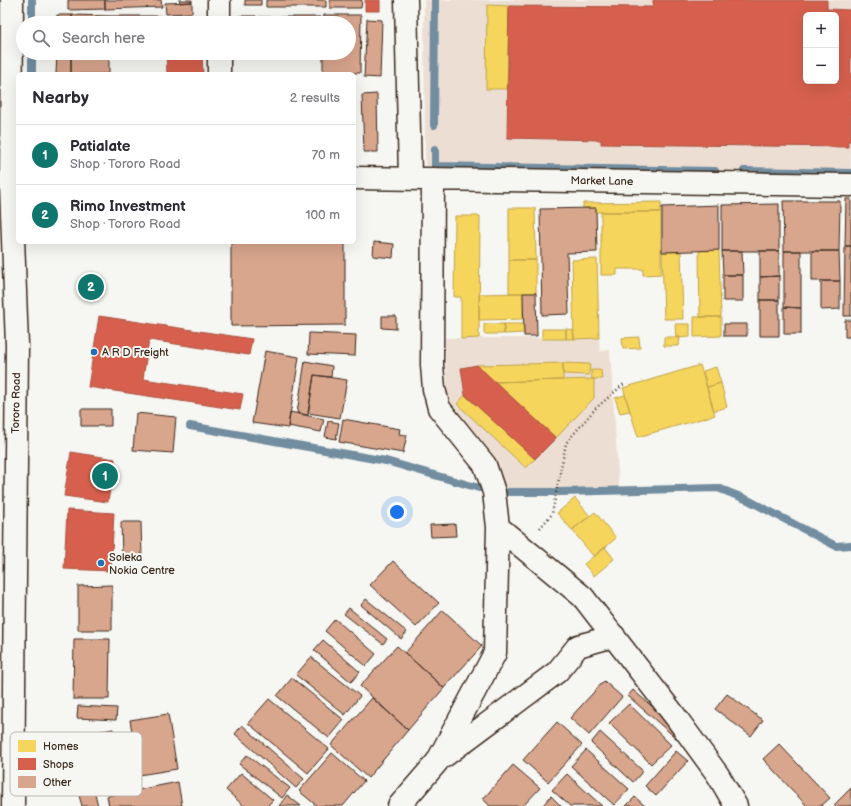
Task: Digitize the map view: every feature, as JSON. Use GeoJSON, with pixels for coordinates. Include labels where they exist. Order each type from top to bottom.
{"type":"FeatureCollection","features":[{"type":"Feature","properties":{"kind":"street","name":"Tororo Road"},"geometry":{"type":"LineString","coordinates":[[12,0],[10,186],[17,345],[14,732]]}},
{"type":"Feature","properties":{"kind":"street"},"geometry":{"type":"LineString","coordinates":[[219,0],[219,16]]}},
{"type":"Feature","properties":{"kind":"street"},"geometry":{"type":"LineString","coordinates":[[406,0],[410,178]]}},
{"type":"Feature","properties":{"kind":"street"},"geometry":{"type":"LineString","coordinates":[[219,60],[219,72]]}},
{"type":"Feature","properties":{"kind":"street","name":"Market Lane"},"geometry":{"type":"LineString","coordinates":[[356,178],[851,185]]}},
{"type":"Feature","properties":{"kind":"street"},"geometry":{"type":"LineString","coordinates":[[400,806],[437,762],[495,653],[498,527],[494,492],[485,465],[439,408],[434,389],[432,365],[433,179]]}},
{"type":"Feature","properties":{"kind":"street"},"geometry":{"type":"LineString","coordinates":[[498,527],[583,597],[684,728],[718,775],[736,806]]}},
{"type":"Feature","properties":{"kind":"street"},"geometry":{"type":"LineString","coordinates":[[437,762],[557,672],[578,646],[614,636]]}},
{"type":"Feature","properties":{"kind":"street","name":"Tororo Road"},"geometry":{"type":"LineString","coordinates":[[13,796],[13,806]]}},
{"type":"Feature","properties":{"kind":"path"},"geometry":{"type":"LineString","coordinates":[[523,548],[552,514],[566,442],[595,409],[625,383]]}},
{"type":"Feature","properties":{"kind":"shaded area"},"geometry":{"type":"Polygon","coordinates":[[[424,0],[851,0],[851,173],[425,166],[424,0]]]}},
{"type":"Feature","properties":{"kind":"shaded area"},"geometry":{"type":"Polygon","coordinates":[[[445,338],[599,338],[600,351],[610,350],[619,488],[505,492],[447,400],[445,338]]]}},
{"type":"Feature","properties":{"kind":"building: Homes"},"geometry":{"type":"Polygon","coordinates":[[[487,5],[509,6],[507,89],[486,89],[487,5]]]}},
{"type":"Feature","properties":{"kind":"building: Homes"},"geometry":{"type":"Polygon","coordinates":[[[661,202],[661,212],[596,212],[596,208],[583,208],[583,203],[661,202]]]}},
{"type":"Feature","properties":{"kind":"building: Homes"},"geometry":{"type":"Polygon","coordinates":[[[509,208],[535,208],[536,260],[509,260],[509,208]]]}},
{"type":"Feature","properties":{"kind":"building: Homes"},"geometry":{"type":"Polygon","coordinates":[[[601,212],[661,212],[661,274],[643,275],[643,269],[617,269],[617,275],[601,275],[601,212]]]}},
{"type":"Feature","properties":{"kind":"building: Homes"},"geometry":{"type":"Polygon","coordinates":[[[455,216],[480,216],[479,338],[461,339],[461,297],[454,297],[455,216]]]}},
{"type":"Feature","properties":{"kind":"building: Homes"},"geometry":{"type":"Polygon","coordinates":[[[719,250],[721,317],[700,317],[699,251],[719,250]]]}},
{"type":"Feature","properties":{"kind":"building: Homes"},"geometry":{"type":"Polygon","coordinates":[[[662,252],[681,252],[683,319],[664,319],[662,252]]]}},
{"type":"Feature","properties":{"kind":"building: Homes"},"geometry":{"type":"Polygon","coordinates":[[[597,259],[599,338],[574,339],[572,260],[597,259]]]}},
{"type":"Feature","properties":{"kind":"building: Homes"},"geometry":{"type":"Polygon","coordinates":[[[509,260],[536,260],[536,293],[509,293],[509,260]]]}},
{"type":"Feature","properties":{"kind":"building: Homes"},"geometry":{"type":"Polygon","coordinates":[[[523,293],[523,319],[479,320],[479,294],[523,293]]]}},
{"type":"Feature","properties":{"kind":"building: Homes"},"geometry":{"type":"Polygon","coordinates":[[[694,317],[721,317],[721,336],[694,337],[694,317]]]}},
{"type":"Feature","properties":{"kind":"building: Homes"},"geometry":{"type":"Polygon","coordinates":[[[484,324],[504,324],[504,334],[484,334],[484,324]]]}},
{"type":"Feature","properties":{"kind":"building: Homes"},"geometry":{"type":"Polygon","coordinates":[[[504,324],[523,324],[524,333],[504,334],[504,324]]]}},
{"type":"Feature","properties":{"kind":"building: Homes"},"geometry":{"type":"Polygon","coordinates":[[[675,324],[690,324],[690,337],[676,338],[675,324]]]}},
{"type":"Feature","properties":{"kind":"building: Homes"},"geometry":{"type":"Polygon","coordinates":[[[542,329],[566,329],[566,339],[542,339],[542,329]]]}},
{"type":"Feature","properties":{"kind":"building: Homes"},"geometry":{"type":"Polygon","coordinates":[[[566,329],[573,330],[574,339],[566,339],[566,329]]]}},
{"type":"Feature","properties":{"kind":"building: Homes"},"geometry":{"type":"Polygon","coordinates":[[[639,337],[640,348],[623,349],[622,338],[639,337]]]}},
{"type":"Feature","properties":{"kind":"building: Homes"},"geometry":{"type":"Polygon","coordinates":[[[664,337],[680,337],[679,346],[664,346],[664,337]]]}},
{"type":"Feature","properties":{"kind":"building: Homes"},"geometry":{"type":"Polygon","coordinates":[[[563,363],[590,364],[589,375],[563,374],[563,363]]]}},
{"type":"Feature","properties":{"kind":"building: Homes"},"geometry":{"type":"Polygon","coordinates":[[[563,363],[563,380],[495,382],[477,365],[563,363]]]}},
{"type":"Feature","properties":{"kind":"building: Homes"},"geometry":{"type":"Polygon","coordinates":[[[700,365],[715,415],[638,437],[623,388],[700,365]]]}},
{"type":"Feature","properties":{"kind":"building: Homes"},"geometry":{"type":"Polygon","coordinates":[[[716,367],[721,383],[707,387],[703,371],[716,367]]]}},
{"type":"Feature","properties":{"kind":"building: Homes"},"geometry":{"type":"Polygon","coordinates":[[[591,370],[601,370],[602,379],[592,379],[591,370]]]}},
{"type":"Feature","properties":{"kind":"building: Homes"},"geometry":{"type":"Polygon","coordinates":[[[594,379],[594,398],[556,438],[495,382],[594,379]]]}},
{"type":"Feature","properties":{"kind":"building: Homes"},"geometry":{"type":"Polygon","coordinates":[[[721,383],[727,407],[714,411],[707,387],[721,383]]]}},
{"type":"Feature","properties":{"kind":"building: Homes"},"geometry":{"type":"Polygon","coordinates":[[[465,395],[535,459],[526,468],[457,404],[465,395]]]}},
{"type":"Feature","properties":{"kind":"building: Homes"},"geometry":{"type":"Polygon","coordinates":[[[625,395],[630,411],[620,413],[615,398],[625,395]]]}},
{"type":"Feature","properties":{"kind":"building: Homes"},"geometry":{"type":"Polygon","coordinates":[[[575,498],[590,516],[572,530],[557,513],[575,498]]]}},
{"type":"Feature","properties":{"kind":"building: Homes"},"geometry":{"type":"Polygon","coordinates":[[[595,512],[616,538],[594,557],[572,530],[595,512]]]}},
{"type":"Feature","properties":{"kind":"building: Homes"},"geometry":{"type":"Polygon","coordinates":[[[605,547],[614,559],[594,576],[584,564],[605,547]]]}},
{"type":"Feature","properties":{"kind":"building: Shops"},"geometry":{"type":"Polygon","coordinates":[[[365,0],[380,0],[380,11],[365,11],[365,0]]]}},
{"type":"Feature","properties":{"kind":"building: Shops"},"geometry":{"type":"Polygon","coordinates":[[[653,0],[827,0],[827,9],[851,10],[851,141],[848,141],[848,147],[601,144],[601,140],[507,138],[509,6],[653,7],[653,0]]]}},
{"type":"Feature","properties":{"kind":"building: Shops"},"geometry":{"type":"Polygon","coordinates":[[[166,60],[202,60],[203,72],[167,72],[166,60]]]}},
{"type":"Feature","properties":{"kind":"building: Shops"},"geometry":{"type":"Polygon","coordinates":[[[99,316],[252,339],[249,355],[149,340],[143,379],[243,394],[240,410],[88,387],[99,316]]]}},
{"type":"Feature","properties":{"kind":"building: Shops"},"geometry":{"type":"Polygon","coordinates":[[[477,365],[556,438],[535,459],[465,395],[461,368],[477,365]]]}},
{"type":"Feature","properties":{"kind":"building: Shops"},"geometry":{"type":"Polygon","coordinates":[[[71,452],[115,459],[108,502],[64,496],[71,452]]]}},
{"type":"Feature","properties":{"kind":"building: Shops"},"geometry":{"type":"Polygon","coordinates":[[[67,510],[114,513],[111,571],[64,569],[67,510]]]}},
{"type":"Feature","properties":{"kind":"building: Other"},"geometry":{"type":"Polygon","coordinates":[[[68,0],[105,0],[105,9],[68,10],[68,0]]]}},
{"type":"Feature","properties":{"kind":"building: Other"},"geometry":{"type":"Polygon","coordinates":[[[105,0],[161,0],[162,7],[105,9],[105,0]]]}},
{"type":"Feature","properties":{"kind":"building: Other"},"geometry":{"type":"Polygon","coordinates":[[[179,0],[192,0],[192,2],[180,3],[179,0]]]}},
{"type":"Feature","properties":{"kind":"building: Other"},"geometry":{"type":"Polygon","coordinates":[[[245,0],[261,0],[261,5],[245,5],[245,0]]]}},
{"type":"Feature","properties":{"kind":"building: Other"},"geometry":{"type":"Polygon","coordinates":[[[266,0],[326,0],[326,7],[266,7],[266,0]]]}},
{"type":"Feature","properties":{"kind":"building: Other"},"geometry":{"type":"Polygon","coordinates":[[[330,0],[362,0],[361,8],[330,8],[330,0]]]}},
{"type":"Feature","properties":{"kind":"building: Other"},"geometry":{"type":"Polygon","coordinates":[[[192,2],[192,13],[166,14],[165,3],[192,2]]]}},
{"type":"Feature","properties":{"kind":"building: Other"},"geometry":{"type":"Polygon","coordinates":[[[57,15],[72,15],[72,16],[57,15]]]}},
{"type":"Feature","properties":{"kind":"building: Other"},"geometry":{"type":"Polygon","coordinates":[[[72,15],[109,16],[72,16],[72,15]]]}},
{"type":"Feature","properties":{"kind":"building: Other"},"geometry":{"type":"Polygon","coordinates":[[[361,15],[360,73],[323,72],[323,60],[356,60],[356,16],[324,16],[361,15]]]}},
{"type":"Feature","properties":{"kind":"building: Other"},"geometry":{"type":"Polygon","coordinates":[[[367,19],[382,20],[380,78],[364,77],[367,19]]]}},
{"type":"Feature","properties":{"kind":"building: Other"},"geometry":{"type":"Polygon","coordinates":[[[57,60],[71,60],[71,72],[56,72],[57,60]]]}},
{"type":"Feature","properties":{"kind":"building: Other"},"geometry":{"type":"Polygon","coordinates":[[[71,60],[109,60],[109,72],[71,72],[71,60]]]}},
{"type":"Feature","properties":{"kind":"building: Other"},"geometry":{"type":"Polygon","coordinates":[[[377,94],[378,152],[364,152],[362,95],[377,94]]]}},
{"type":"Feature","properties":{"kind":"building: Other"},"geometry":{"type":"Polygon","coordinates":[[[846,199],[851,199],[851,246],[845,246],[846,199]]]}},
{"type":"Feature","properties":{"kind":"building: Other"},"geometry":{"type":"Polygon","coordinates":[[[783,201],[840,201],[839,251],[784,251],[783,201]]]}},
{"type":"Feature","properties":{"kind":"building: Other"},"geometry":{"type":"Polygon","coordinates":[[[779,204],[779,251],[722,251],[722,205],[779,204]]]}},
{"type":"Feature","properties":{"kind":"building: Other"},"geometry":{"type":"Polygon","coordinates":[[[719,205],[719,250],[662,252],[662,207],[719,205]]]}},
{"type":"Feature","properties":{"kind":"building: Other"},"geometry":{"type":"Polygon","coordinates":[[[596,208],[597,252],[567,253],[569,314],[542,315],[540,209],[596,208]]]}},
{"type":"Feature","properties":{"kind":"building: Other"},"geometry":{"type":"Polygon","coordinates":[[[374,242],[394,244],[393,258],[373,256],[374,242]]]}},
{"type":"Feature","properties":{"kind":"building: Other"},"geometry":{"type":"Polygon","coordinates":[[[231,244],[345,244],[345,325],[231,326],[231,244]]]}},
{"type":"Feature","properties":{"kind":"building: Other"},"geometry":{"type":"Polygon","coordinates":[[[845,246],[851,246],[851,316],[844,316],[845,246]]]}},
{"type":"Feature","properties":{"kind":"building: Other"},"geometry":{"type":"Polygon","coordinates":[[[722,251],[742,251],[743,275],[723,275],[722,251]]]}},
{"type":"Feature","properties":{"kind":"building: Other"},"geometry":{"type":"Polygon","coordinates":[[[760,251],[779,251],[779,276],[760,277],[760,251]]]}},
{"type":"Feature","properties":{"kind":"building: Other"},"geometry":{"type":"Polygon","coordinates":[[[784,251],[801,251],[801,308],[784,307],[784,251]]]}},
{"type":"Feature","properties":{"kind":"building: Other"},"geometry":{"type":"Polygon","coordinates":[[[812,251],[839,251],[840,281],[812,281],[812,251]]]}},
{"type":"Feature","properties":{"kind":"building: Other"},"geometry":{"type":"Polygon","coordinates":[[[723,275],[743,275],[743,301],[723,301],[723,275]]]}},
{"type":"Feature","properties":{"kind":"building: Other"},"geometry":{"type":"Polygon","coordinates":[[[779,276],[779,300],[760,300],[760,277],[779,276]]]}},
{"type":"Feature","properties":{"kind":"building: Other"},"geometry":{"type":"Polygon","coordinates":[[[821,281],[840,281],[840,309],[821,310],[821,281]]]}},
{"type":"Feature","properties":{"kind":"building: Other"},"geometry":{"type":"Polygon","coordinates":[[[523,293],[536,293],[537,336],[524,336],[523,293]]]}},
{"type":"Feature","properties":{"kind":"building: Other"},"geometry":{"type":"Polygon","coordinates":[[[760,300],[779,300],[779,336],[760,336],[760,300]]]}},
{"type":"Feature","properties":{"kind":"building: Other"},"geometry":{"type":"Polygon","coordinates":[[[784,307],[801,308],[801,334],[784,334],[784,307]]]}},
{"type":"Feature","properties":{"kind":"building: Other"},"geometry":{"type":"Polygon","coordinates":[[[382,316],[396,316],[396,329],[382,328],[382,316]]]}},
{"type":"Feature","properties":{"kind":"building: Other"},"geometry":{"type":"Polygon","coordinates":[[[845,320],[851,320],[851,337],[845,337],[845,320]]]}},
{"type":"Feature","properties":{"kind":"building: Other"},"geometry":{"type":"Polygon","coordinates":[[[724,324],[747,324],[747,336],[724,336],[724,324]]]}},
{"type":"Feature","properties":{"kind":"building: Other"},"geometry":{"type":"Polygon","coordinates":[[[309,333],[356,335],[355,356],[308,354],[309,333]]]}},
{"type":"Feature","properties":{"kind":"building: Other"},"geometry":{"type":"Polygon","coordinates":[[[265,351],[299,357],[288,428],[252,423],[265,351]]]}},
{"type":"Feature","properties":{"kind":"building: Other"},"geometry":{"type":"Polygon","coordinates":[[[305,361],[332,366],[331,377],[314,375],[308,415],[297,413],[305,361]]]}},
{"type":"Feature","properties":{"kind":"building: Other"},"geometry":{"type":"Polygon","coordinates":[[[314,375],[347,380],[340,418],[308,413],[314,375]]]}},
{"type":"Feature","properties":{"kind":"building: Other"},"geometry":{"type":"Polygon","coordinates":[[[81,409],[111,409],[111,426],[81,426],[81,409]]]}},
{"type":"Feature","properties":{"kind":"building: Other"},"geometry":{"type":"Polygon","coordinates":[[[290,412],[324,419],[321,432],[288,426],[290,412]]]}},
{"type":"Feature","properties":{"kind":"building: Other"},"geometry":{"type":"Polygon","coordinates":[[[136,413],[176,417],[173,453],[133,450],[136,413]]]}},
{"type":"Feature","properties":{"kind":"building: Other"},"geometry":{"type":"Polygon","coordinates":[[[343,419],[400,429],[399,434],[407,435],[403,453],[339,442],[343,419]]]}},
{"type":"Feature","properties":{"kind":"building: Other"},"geometry":{"type":"Polygon","coordinates":[[[328,421],[339,423],[336,439],[325,437],[328,421]]]}},
{"type":"Feature","properties":{"kind":"building: Other"},"geometry":{"type":"Polygon","coordinates":[[[121,522],[141,522],[142,557],[122,557],[121,522]]]}},
{"type":"Feature","properties":{"kind":"building: Other"},"geometry":{"type":"Polygon","coordinates":[[[455,524],[456,536],[431,537],[430,525],[455,524]]]}},
{"type":"Feature","properties":{"kind":"building: Other"},"geometry":{"type":"Polygon","coordinates":[[[393,561],[439,603],[416,627],[370,585],[393,561]]]}},
{"type":"Feature","properties":{"kind":"building: Other"},"geometry":{"type":"Polygon","coordinates":[[[112,585],[112,630],[78,630],[78,586],[112,585]]]}},
{"type":"Feature","properties":{"kind":"building: Other"},"geometry":{"type":"Polygon","coordinates":[[[366,599],[407,632],[401,639],[361,605],[366,599]]]}},
{"type":"Feature","properties":{"kind":"building: Other"},"geometry":{"type":"Polygon","coordinates":[[[349,608],[387,639],[383,644],[344,614],[349,608]]]}},
{"type":"Feature","properties":{"kind":"building: Other"},"geometry":{"type":"Polygon","coordinates":[[[443,610],[482,646],[444,688],[405,653],[443,610]]]}},
{"type":"Feature","properties":{"kind":"building: Other"},"geometry":{"type":"Polygon","coordinates":[[[335,619],[376,654],[366,666],[325,631],[335,619]]]}},
{"type":"Feature","properties":{"kind":"building: Other"},"geometry":{"type":"Polygon","coordinates":[[[74,639],[110,639],[109,699],[73,699],[74,639]]]}},
{"type":"Feature","properties":{"kind":"building: Other"},"geometry":{"type":"Polygon","coordinates":[[[323,640],[360,672],[351,682],[314,650],[323,640]]]}},
{"type":"Feature","properties":{"kind":"building: Other"},"geometry":{"type":"Polygon","coordinates":[[[397,646],[444,688],[408,730],[360,686],[397,646]]]}},
{"type":"Feature","properties":{"kind":"building: Other"},"geometry":{"type":"Polygon","coordinates":[[[311,657],[360,696],[345,715],[296,675],[311,657]]]}},
{"type":"Feature","properties":{"kind":"building: Other"},"geometry":{"type":"Polygon","coordinates":[[[292,678],[344,720],[329,738],[277,696],[292,678]]]}},
{"type":"Feature","properties":{"kind":"building: Other"},"geometry":{"type":"Polygon","coordinates":[[[604,681],[622,697],[589,735],[570,718],[604,681]]]}},
{"type":"Feature","properties":{"kind":"building: Other"},"geometry":{"type":"Polygon","coordinates":[[[633,690],[684,734],[678,740],[628,696],[633,690]]]}},
{"type":"Feature","properties":{"kind":"building: Other"},"geometry":{"type":"Polygon","coordinates":[[[727,694],[763,720],[751,736],[715,709],[727,694]]]}},
{"type":"Feature","properties":{"kind":"building: Other"},"geometry":{"type":"Polygon","coordinates":[[[372,698],[408,730],[368,778],[331,745],[372,698]]]}},
{"type":"Feature","properties":{"kind":"building: Other"},"geometry":{"type":"Polygon","coordinates":[[[269,699],[329,749],[308,773],[248,723],[269,699]]]}},
{"type":"Feature","properties":{"kind":"building: Other"},"geometry":{"type":"Polygon","coordinates":[[[629,704],[671,745],[651,764],[609,723],[629,704]]]}},
{"type":"Feature","properties":{"kind":"building: Other"},"geometry":{"type":"Polygon","coordinates":[[[78,706],[117,708],[116,720],[77,718],[78,706]]]}},
{"type":"Feature","properties":{"kind":"building: Other"},"geometry":{"type":"Polygon","coordinates":[[[168,714],[177,769],[142,775],[142,732],[132,732],[130,720],[168,714]]]}},
{"type":"Feature","properties":{"kind":"building: Other"},"geometry":{"type":"Polygon","coordinates":[[[557,722],[582,745],[548,782],[523,760],[557,722]]]}},
{"type":"Feature","properties":{"kind":"building: Other"},"geometry":{"type":"Polygon","coordinates":[[[242,725],[304,779],[296,788],[235,734],[242,725]]]}},
{"type":"Feature","properties":{"kind":"building: Other"},"geometry":{"type":"Polygon","coordinates":[[[113,729],[114,732],[96,732],[113,729]]]}},
{"type":"Feature","properties":{"kind":"building: Other"},"geometry":{"type":"Polygon","coordinates":[[[600,732],[643,771],[633,782],[591,743],[600,732]]]}},
{"type":"Feature","properties":{"kind":"building: Other"},"geometry":{"type":"Polygon","coordinates":[[[779,744],[830,798],[821,806],[807,806],[763,759],[779,744]]]}},
{"type":"Feature","properties":{"kind":"building: Other"},"geometry":{"type":"Polygon","coordinates":[[[586,750],[629,789],[614,805],[571,766],[586,750]]]}},
{"type":"Feature","properties":{"kind":"building: Other"},"geometry":{"type":"Polygon","coordinates":[[[676,751],[688,761],[656,796],[645,786],[676,751]]]}},
{"type":"Feature","properties":{"kind":"building: Other"},"geometry":{"type":"Polygon","coordinates":[[[332,753],[364,781],[343,806],[317,806],[299,791],[332,753]]]}},
{"type":"Feature","properties":{"kind":"building: Other"},"geometry":{"type":"Polygon","coordinates":[[[247,755],[290,788],[282,798],[239,764],[247,755]]]}},
{"type":"Feature","properties":{"kind":"building: Other"},"geometry":{"type":"Polygon","coordinates":[[[513,765],[540,788],[523,806],[490,806],[483,799],[513,765]]]}},
{"type":"Feature","properties":{"kind":"building: Other"},"geometry":{"type":"Polygon","coordinates":[[[241,773],[273,800],[267,806],[244,806],[226,790],[241,773]]]}},
{"type":"Feature","properties":{"kind":"building: Other"},"geometry":{"type":"Polygon","coordinates":[[[567,774],[602,806],[570,806],[552,790],[567,774]]]}},
{"type":"Feature","properties":{"kind":"building: Other"},"geometry":{"type":"Polygon","coordinates":[[[178,782],[182,806],[109,806],[107,796],[142,796],[142,789],[178,782]]]}},
{"type":"Feature","properties":{"kind":"building: Other"},"geometry":{"type":"Polygon","coordinates":[[[851,788],[851,806],[834,805],[851,788]]]}},
{"type":"Feature","properties":{"kind":"building: Other"},"geometry":{"type":"Polygon","coordinates":[[[287,795],[301,806],[279,806],[287,795]]]}},
{"type":"Feature","properties":{"kind":"building: Other"},"geometry":{"type":"Polygon","coordinates":[[[79,796],[96,796],[98,806],[82,806],[79,796]]]}},
{"type":"Feature","properties":{"kind":"building: Other"},"geometry":{"type":"Polygon","coordinates":[[[551,796],[561,806],[542,806],[551,796]]]}},
{"type":"Feature","properties":{"kind":"building: Other"},"geometry":{"type":"Polygon","coordinates":[[[635,797],[645,806],[626,806],[635,797]]]}},
{"type":"Feature","properties":{"kind":"waterway"},"geometry":{"type":"LineString","coordinates":[[32,0],[32,16]]}},
{"type":"Feature","properties":{"kind":"waterway"},"geometry":{"type":"LineString","coordinates":[[434,125],[435,0]]}},
{"type":"Feature","properties":{"kind":"waterway"},"geometry":{"type":"LineString","coordinates":[[32,60],[32,72]]}},
{"type":"Feature","properties":{"kind":"waterway"},"geometry":{"type":"LineString","coordinates":[[435,149],[435,166],[715,171]]}},
{"type":"Feature","properties":{"kind":"waterway"},"geometry":{"type":"LineString","coordinates":[[744,171],[851,173]]}},
{"type":"Feature","properties":{"kind":"waterway"},"geometry":{"type":"LineString","coordinates":[[190,426],[386,461],[479,488]]}},
{"type":"Feature","properties":{"kind":"waterway"},"geometry":{"type":"LineString","coordinates":[[559,492],[718,488],[748,500],[836,546],[851,545]]}},
{"type":"Feature","properties":{"kind":"waterway"},"geometry":{"type":"LineString","coordinates":[[509,492],[553,492]]}},
{"type":"Feature","properties":{"kind":"place","name":"Rimo Investment"},"geometry":{"type":"Point","coordinates":[91,287]}},
{"type":"Feature","properties":{"kind":"place","name":"A R D Freight"},"geometry":{"type":"Point","coordinates":[94,352]}},
{"type":"Feature","properties":{"kind":"place","name":"Patialate"},"geometry":{"type":"Point","coordinates":[105,476]}},
{"type":"Feature","properties":{"kind":"place","name":"Soleka Nokia Centre"},"geometry":{"type":"Point","coordinates":[101,563]}}]}
